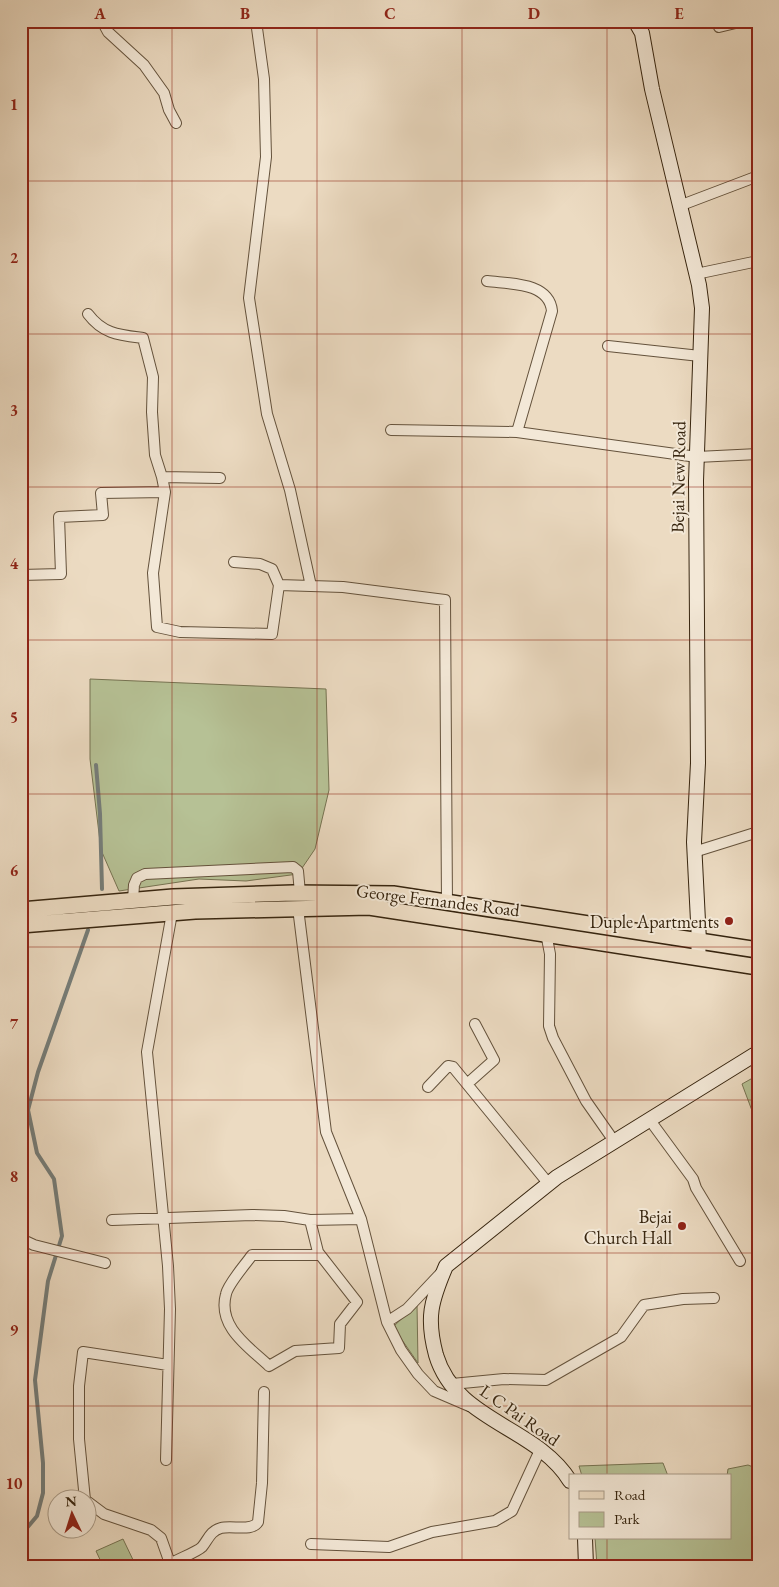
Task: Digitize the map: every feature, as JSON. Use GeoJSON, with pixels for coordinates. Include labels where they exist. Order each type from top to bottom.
{"type":"FeatureCollection","features":[{"type":"Feature","properties":{"kind":"main road","name":"George Fernandes Road"},"geometry":{"type":"LineString","coordinates":[[21,925],[393,894],[447,904],[758,950]]}},
{"type":"Feature","properties":{"kind":"main road","name":"George Fernandes Road"},"geometry":{"type":"LineString","coordinates":[[21,910],[133,900],[299,901],[369,907],[758,967]]}},
{"type":"Feature","properties":{"kind":"street"},"geometry":{"type":"LineString","coordinates":[[102,21],[108,32],[144,65],[164,93],[169,110],[176,123]]}},
{"type":"Feature","properties":{"kind":"street"},"geometry":{"type":"LineString","coordinates":[[256,21],[264,78],[266,157],[249,298],[267,414],[290,490],[310,586]]}},
{"type":"Feature","properties":{"kind":"street","name":"Bejai New Road"},"geometry":{"type":"LineString","coordinates":[[635,21],[642,33],[652,89],[696,274],[702,308],[697,457],[698,763],[694,852],[699,941],[698,957]]}},
{"type":"Feature","properties":{"kind":"street"},"geometry":{"type":"LineString","coordinates":[[716,21],[719,27],[744,21]]}},
{"type":"Feature","properties":{"kind":"street"},"geometry":{"type":"LineString","coordinates":[[679,206],[758,176]]}},
{"type":"Feature","properties":{"kind":"street"},"geometry":{"type":"LineString","coordinates":[[696,274],[758,261]]}},
{"type":"Feature","properties":{"kind":"street"},"geometry":{"type":"LineString","coordinates":[[487,281],[534,288],[547,296],[551,303],[552,311],[517,432]]}},
{"type":"Feature","properties":{"kind":"street"},"geometry":{"type":"LineString","coordinates":[[88,314],[97,326],[118,334],[143,338],[153,377],[152,412],[155,455],[165,492],[152,573],[157,627],[180,632],[272,634],[279,585],[272,569],[260,564],[234,562]]}},
{"type":"Feature","properties":{"kind":"street"},"geometry":{"type":"LineString","coordinates":[[608,346],[700,356]]}},
{"type":"Feature","properties":{"kind":"street"},"geometry":{"type":"LineString","coordinates":[[391,430],[517,432],[697,457],[758,454]]}},
{"type":"Feature","properties":{"kind":"street"},"geometry":{"type":"LineString","coordinates":[[162,477],[220,478]]}},
{"type":"Feature","properties":{"kind":"street"},"geometry":{"type":"LineString","coordinates":[[21,575],[61,574],[59,518],[103,515],[100,493],[165,492]]}},
{"type":"Feature","properties":{"kind":"street"},"geometry":{"type":"LineString","coordinates":[[279,585],[343,587],[445,600],[447,904]]}},
{"type":"Feature","properties":{"kind":"street"},"geometry":{"type":"LineString","coordinates":[[694,852],[758,832]]}},
{"type":"Feature","properties":{"kind":"street"},"geometry":{"type":"LineString","coordinates":[[133,900],[134,885],[137,878],[145,874],[293,867],[298,871],[299,901],[326,1132],[361,1219],[387,1322],[418,1374],[434,1391],[479,1411]]}},
{"type":"Feature","properties":{"kind":"street"},"geometry":{"type":"LineString","coordinates":[[166,1460],[169,1274],[147,1052],[172,913]]}},
{"type":"Feature","properties":{"kind":"street"},"geometry":{"type":"LineString","coordinates":[[546,933],[550,954],[549,1026],[553,1038],[586,1101],[614,1140]]}},
{"type":"Feature","properties":{"kind":"street"},"geometry":{"type":"LineString","coordinates":[[467,1084],[494,1060],[476,1024]]}},
{"type":"Feature","properties":{"kind":"street"},"geometry":{"type":"LineString","coordinates":[[387,1322],[420,1296],[446,1266],[548,1183],[756,1051]]}},
{"type":"Feature","properties":{"kind":"street"},"geometry":{"type":"LineString","coordinates":[[428,1087],[450,1066],[548,1183]]}},
{"type":"Feature","properties":{"kind":"street"},"geometry":{"type":"LineString","coordinates":[[649,1119],[693,1179],[696,1188],[740,1261]]}},
{"type":"Feature","properties":{"kind":"street"},"geometry":{"type":"LineString","coordinates":[[112,1220],[252,1215],[284,1216],[310,1220],[361,1219]]}},
{"type":"Feature","properties":{"kind":"street"},"geometry":{"type":"LineString","coordinates":[[310,1220],[320,1255],[357,1302],[340,1324],[339,1348],[295,1351],[270,1366],[238,1338],[226,1320],[226,1294],[252,1255],[320,1255]]}},
{"type":"Feature","properties":{"kind":"street"},"geometry":{"type":"LineString","coordinates":[[21,1239],[45,1248],[105,1263]]}},
{"type":"Feature","properties":{"kind":"street","name":"L C Pai Road"},"geometry":{"type":"LineString","coordinates":[[446,1266],[431,1309],[429,1330],[442,1372],[467,1402],[540,1450],[553,1460],[569,1480]]}},
{"type":"Feature","properties":{"kind":"street"},"geometry":{"type":"LineString","coordinates":[[452,1384],[504,1379],[546,1380],[621,1337],[644,1305],[682,1299],[714,1298]]}},
{"type":"Feature","properties":{"kind":"street"},"geometry":{"type":"LineString","coordinates":[[84,1490],[79,1439],[79,1386],[83,1352],[168,1365]]}},
{"type":"Feature","properties":{"kind":"street"},"geometry":{"type":"LineString","coordinates":[[98,1508],[116,1520],[151,1530],[165,1544],[170,1565],[200,1549],[209,1535],[219,1528],[251,1527],[258,1522],[262,1483],[264,1392]]}},
{"type":"Feature","properties":{"kind":"street"},"geometry":{"type":"LineString","coordinates":[[311,1544],[389,1546],[432,1532],[495,1521],[512,1511],[540,1450]]}},
{"type":"Feature","properties":{"kind":"street"},"geometry":{"type":"LineString","coordinates":[[585,1540],[586,1566]]}},
{"type":"Feature","properties":{"kind":"green space"},"geometry":{"type":"Polygon","coordinates":[[[90,679],[326,689],[329,790],[315,849],[298,874],[246,881],[199,879],[119,891],[101,850],[90,759],[90,679]]]}},
{"type":"Feature","properties":{"kind":"green space"},"geometry":{"type":"Polygon","coordinates":[[[758,1075],[758,1115],[754,1116],[742,1084],[758,1075]]]}},
{"type":"Feature","properties":{"kind":"green space"},"geometry":{"type":"Polygon","coordinates":[[[417,1304],[418,1363],[393,1327],[417,1304]]]}},
{"type":"Feature","properties":{"kind":"green space"},"geometry":{"type":"Polygon","coordinates":[[[663,1463],[667,1474],[581,1474],[579,1466],[663,1463]]]}},
{"type":"Feature","properties":{"kind":"green space"},"geometry":{"type":"Polygon","coordinates":[[[748,1465],[758,1469],[758,1566],[597,1566],[595,1540],[732,1540],[732,1474],[727,1474],[728,1469],[748,1465]]]}},
{"type":"Feature","properties":{"kind":"green space"},"geometry":{"type":"Polygon","coordinates":[[[123,1539],[136,1566],[103,1566],[96,1551],[123,1539]]]}},
{"type":"Feature","properties":{"kind":"waterway"},"geometry":{"type":"LineString","coordinates":[[96,765],[100,814],[102,889]]}},
{"type":"Feature","properties":{"kind":"waterway"},"geometry":{"type":"LineString","coordinates":[[21,1535],[37,1516],[43,1493],[43,1463],[35,1380],[48,1281],[62,1236],[54,1179],[37,1153],[28,1110],[38,1072],[88,930]]}},
{"type":"Feature","properties":{"kind":"place","name":"Duple Apartments"},"geometry":{"type":"Point","coordinates":[729,921]}},
{"type":"Feature","properties":{"kind":"place","name":"Bejai Church Hall"},"geometry":{"type":"Point","coordinates":[682,1226]}}]}
